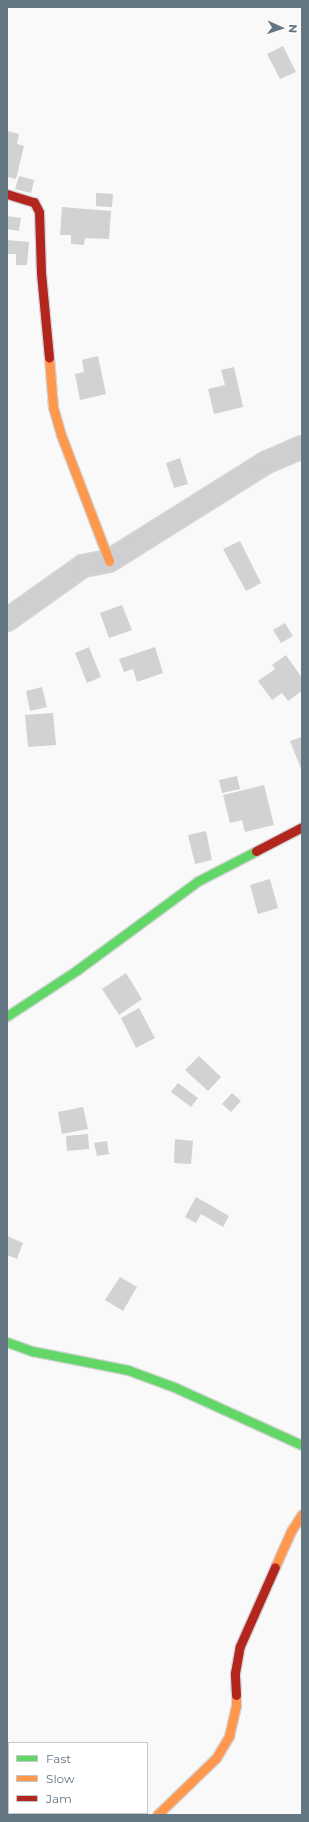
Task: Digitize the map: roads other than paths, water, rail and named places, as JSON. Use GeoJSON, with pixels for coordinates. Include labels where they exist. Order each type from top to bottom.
{"type":"FeatureCollection","features":[{"type":"Feature","properties":{"kind":"street"},"geometry":{"type":"LineString","coordinates":[[7,194],[34,202],[39,212],[41,273],[53,408],[61,435],[109,561]]}},
{"type":"Feature","properties":{"kind":"street"},"geometry":{"type":"LineString","coordinates":[[7,620],[83,566],[109,561],[265,463],[302,447]]}},
{"type":"Feature","properties":{"kind":"street"},"geometry":{"type":"LineString","coordinates":[[7,1016],[77,970],[198,880],[302,826]]}},
{"type":"Feature","properties":{"kind":"street"},"geometry":{"type":"LineString","coordinates":[[7,1342],[32,1351],[128,1370],[174,1388],[302,1445]]}},
{"type":"Feature","properties":{"kind":"street"},"geometry":{"type":"LineString","coordinates":[[157,1815],[216,1758],[229,1736],[236,1706],[236,1673],[240,1646],[291,1531],[302,1514]]}}]}
